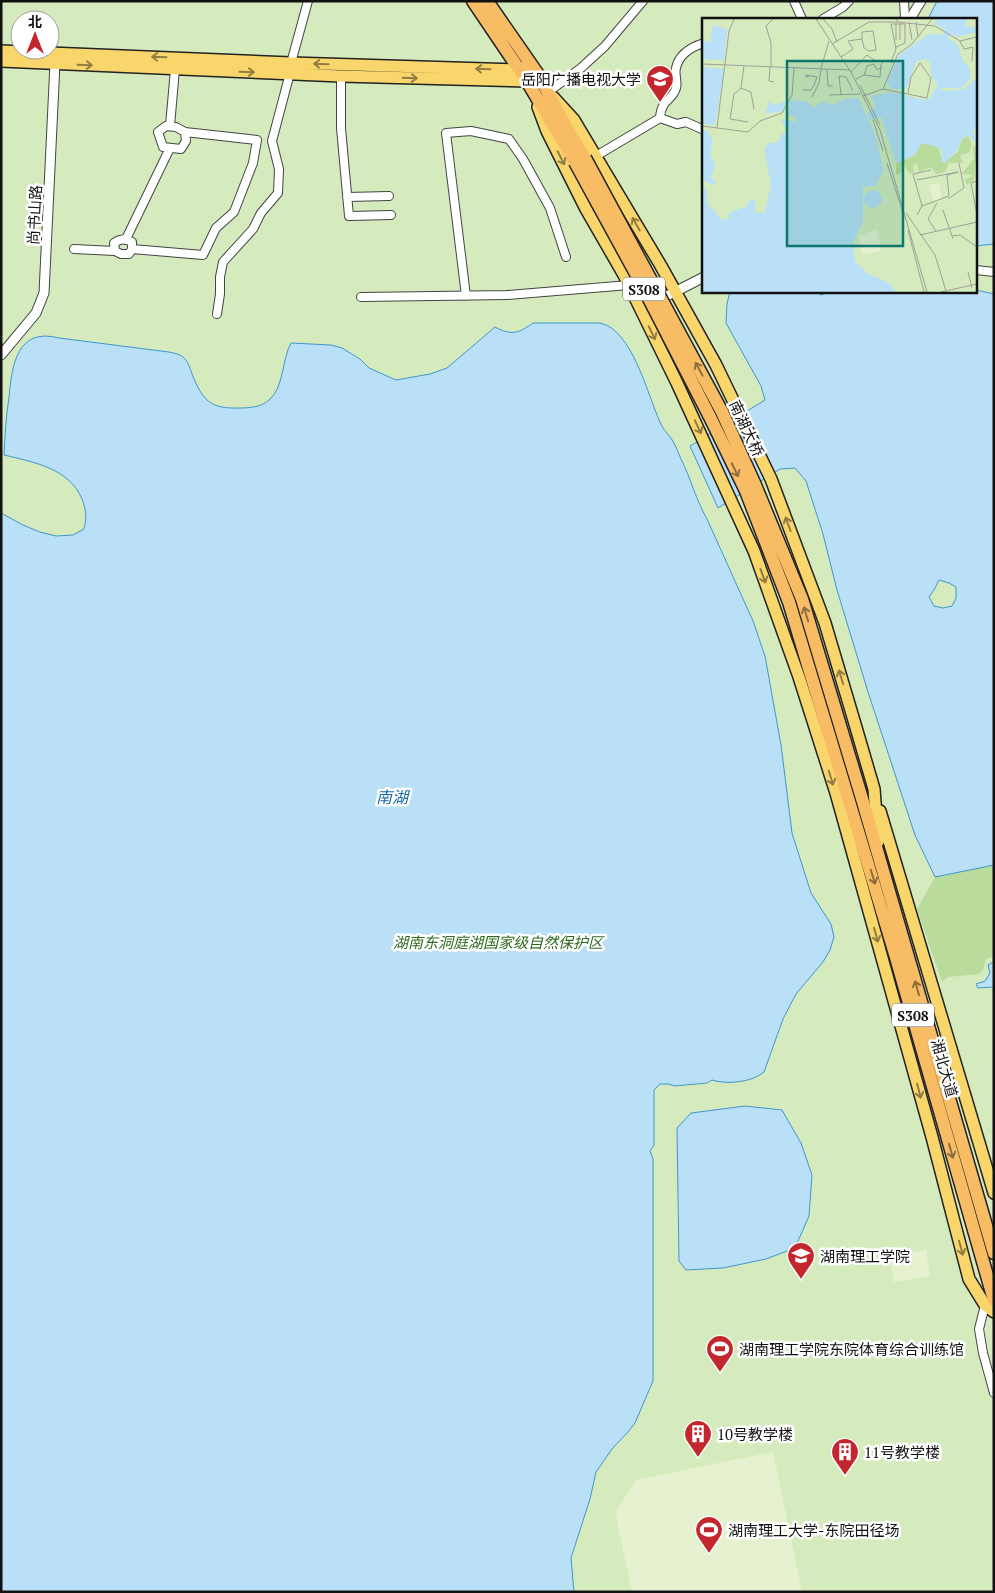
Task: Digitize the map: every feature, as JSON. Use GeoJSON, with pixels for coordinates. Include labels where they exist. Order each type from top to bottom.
{"type":"FeatureCollection","features":[{"type":"Feature","properties":{"kind":"highway","name":"S308"},"geometry":{"type":"LineString","coordinates":[[474,1],[525,67]]}},
{"type":"Feature","properties":{"kind":"highway","name":"S308"},"geometry":{"type":"LineString","coordinates":[[487,1],[525,67],[585,159]]}},
{"type":"Feature","properties":{"kind":"highway","name":"S308"},"geometry":{"type":"LineString","coordinates":[[533,79],[548,92],[585,159]]}},
{"type":"Feature","properties":{"kind":"highway","name":"南湖大桥"},"geometry":{"type":"LineString","coordinates":[[585,159],[722,412],[755,485],[802,599],[829,730]]}},
{"type":"Feature","properties":{"kind":"highway","name":"湘北大道"},"geometry":{"type":"LineString","coordinates":[[829,730],[863,802],[994,1253]]}},
{"type":"Feature","properties":{"kind":"highway","name":"湘北大道"},"geometry":{"type":"LineString","coordinates":[[829,730],[845,804],[857,845],[896,954],[987,1278],[991,1306]]}},
{"type":"Feature","properties":{"kind":"main road"},"geometry":{"type":"LineString","coordinates":[[1,50],[291,68],[341,76],[533,79],[547,131],[586,209],[629,285],[678,383],[754,551],[829,730]]}},
{"type":"Feature","properties":{"kind":"main road"},"geometry":{"type":"LineString","coordinates":[[1,61],[175,69],[525,67]]}},
{"type":"Feature","properties":{"kind":"main road"},"geometry":{"type":"LineString","coordinates":[[585,159],[661,266],[716,365],[771,479],[825,623],[994,1193]]}},
{"type":"Feature","properties":{"kind":"main road"},"geometry":{"type":"LineString","coordinates":[[629,285],[640,289],[651,288],[658,282],[661,266]]}},
{"type":"Feature","properties":{"kind":"main road"},"geometry":{"type":"LineString","coordinates":[[874,789],[879,856]]}},
{"type":"Feature","properties":{"kind":"main road"},"geometry":{"type":"LineString","coordinates":[[863,802],[895,860]]}},
{"type":"Feature","properties":{"kind":"main road"},"geometry":{"type":"LineString","coordinates":[[845,804],[968,1279],[991,1306]]}},
{"type":"Feature","properties":{"kind":"street"},"geometry":{"type":"LineString","coordinates":[[217,314],[223,262],[253,229],[261,213],[278,193],[279,169],[272,141],[308,1]]}},
{"type":"Feature","properties":{"kind":"street"},"geometry":{"type":"LineString","coordinates":[[548,92],[605,46],[643,1]]}},
{"type":"Feature","properties":{"kind":"street"},"geometry":{"type":"LineString","coordinates":[[794,1],[802,18]]}},
{"type":"Feature","properties":{"kind":"street"},"geometry":{"type":"LineString","coordinates":[[824,18],[843,7],[849,1]]}},
{"type":"Feature","properties":{"kind":"street"},"geometry":{"type":"LineString","coordinates":[[904,1],[905,18]]}},
{"type":"Feature","properties":{"kind":"street"},"geometry":{"type":"LineString","coordinates":[[911,18],[921,1]]}},
{"type":"Feature","properties":{"kind":"street"},"geometry":{"type":"LineString","coordinates":[[660,118],[660,109],[676,88],[675,68],[683,54],[691,47],[702,44]]}},
{"type":"Feature","properties":{"kind":"street","name":"尚书山路"},"geometry":{"type":"LineString","coordinates":[[1,355],[36,313],[44,293],[56,64]]}},
{"type":"Feature","properties":{"kind":"street"},"geometry":{"type":"LineString","coordinates":[[170,126],[175,69]]}},
{"type":"Feature","properties":{"kind":"street"},"geometry":{"type":"LineString","coordinates":[[341,76],[341,128],[349,216],[391,214]]}},
{"type":"Feature","properties":{"kind":"street"},"geometry":{"type":"LineString","coordinates":[[585,159],[660,118],[678,124],[686,122],[702,129]]}},
{"type":"Feature","properties":{"kind":"street"},"geometry":{"type":"LineString","coordinates":[[132,249],[203,255],[216,228],[234,212],[253,163],[256,140],[185,132],[170,126],[166,126],[158,132],[163,147],[181,149],[186,141],[185,132]]}},
{"type":"Feature","properties":{"kind":"street"},"geometry":{"type":"LineString","coordinates":[[466,296],[446,133],[471,131],[509,139],[523,159],[550,208],[566,257]]}},
{"type":"Feature","properties":{"kind":"street"},"geometry":{"type":"LineString","coordinates":[[126,239],[170,148]]}},
{"type":"Feature","properties":{"kind":"street"},"geometry":{"type":"LineString","coordinates":[[347,197],[390,196]]}},
{"type":"Feature","properties":{"kind":"street"},"geometry":{"type":"LineString","coordinates":[[74,248],[116,251],[121,254],[129,254],[132,249],[132,242],[126,239],[119,239],[114,243],[116,251]]}},
{"type":"Feature","properties":{"kind":"street"},"geometry":{"type":"LineString","coordinates":[[978,270],[994,272]]}},
{"type":"Feature","properties":{"kind":"street"},"geometry":{"type":"LineString","coordinates":[[641,309],[702,278]]}},
{"type":"Feature","properties":{"kind":"street"},"geometry":{"type":"LineString","coordinates":[[361,297],[507,295],[629,285]]}},
{"type":"Feature","properties":{"kind":"street"},"geometry":{"type":"LineString","coordinates":[[991,1306],[979,1329],[983,1353],[994,1393]]}},
{"type":"Feature","properties":{"kind":"green space","name":"湖南东洞庭湖国家级自然保护区"},"geometry":{"type":"Polygon","coordinates":[[[1,1],[994,1],[994,1592],[1,1592],[1,1]]]}},
{"type":"Feature","properties":{"kind":"green space"},"geometry":{"type":"Polygon","coordinates":[[[994,865],[994,956],[986,959],[983,970],[979,974],[948,977],[942,982],[917,909],[935,877],[994,865]]]}},
{"type":"Feature","properties":{"kind":"green space"},"geometry":{"type":"Polygon","coordinates":[[[926,1250],[930,1276],[894,1282],[889,1256],[926,1250]]]}},
{"type":"Feature","properties":{"kind":"green space","name":"湖南理工大学-东院田径场"},"geometry":{"type":"Polygon","coordinates":[[[773,1452],[802,1592],[632,1592],[616,1516],[618,1508],[636,1480],[773,1452]]]}},
{"type":"Feature","properties":{"kind":"water"},"geometry":{"type":"Polygon","coordinates":[[[937,1],[994,1],[994,244],[978,246],[978,18],[928,18],[937,1]]]}},
{"type":"Feature","properties":{"kind":"water"},"geometry":{"type":"Polygon","coordinates":[[[978,290],[994,294],[994,865],[935,877],[915,835],[868,692],[806,481],[795,468],[780,469],[718,508],[690,446],[765,400],[761,386],[726,323],[730,292],[819,292],[820,295],[831,292],[978,292],[978,290]],[[939,580],[929,597],[934,606],[943,608],[952,606],[956,598],[956,587],[939,580]]]}},
{"type":"Feature","properties":{"kind":"water","name":"南湖"},"geometry":{"type":"Polygon","coordinates":[[[533,323],[600,323],[611,328],[621,337],[638,365],[661,424],[675,445],[753,621],[765,656],[781,745],[792,833],[811,893],[831,924],[834,937],[830,950],[823,962],[796,994],[783,1019],[764,1072],[740,1082],[718,1082],[712,1080],[707,1083],[675,1086],[660,1084],[654,1090],[654,1145],[650,1151],[653,1159],[653,1381],[635,1423],[612,1449],[596,1472],[590,1499],[571,1558],[574,1592],[1,1592],[1,513],[23,525],[56,536],[73,535],[84,529],[86,517],[82,499],[76,488],[59,473],[27,460],[4,455],[12,373],[19,351],[34,338],[45,336],[169,352],[180,355],[185,359],[200,391],[209,402],[221,407],[247,408],[263,404],[274,395],[291,343],[331,345],[342,348],[360,359],[369,368],[396,380],[430,374],[447,368],[495,327],[506,332],[515,332],[533,323]]]}},
{"type":"Feature","properties":{"kind":"water"},"geometry":{"type":"Polygon","coordinates":[[[994,962],[994,987],[978,988],[976,984],[985,981],[990,973],[988,965],[994,962]]]}},
{"type":"Feature","properties":{"kind":"water"},"geometry":{"type":"Polygon","coordinates":[[[745,1106],[782,1110],[801,1143],[812,1175],[809,1216],[795,1248],[766,1259],[723,1268],[686,1270],[679,1261],[677,1128],[691,1113],[745,1106]]]}},
{"type":"Feature","properties":{"kind":"place","name":"岳阳广播电视大学"},"geometry":{"type":"Point","coordinates":[660,103]}},
{"type":"Feature","properties":{"kind":"place","name":"湖南理工学院"},"geometry":{"type":"Point","coordinates":[801,1280]}},
{"type":"Feature","properties":{"kind":"place","name":"湖南理工学院东院体育综合训练馆"},"geometry":{"type":"Point","coordinates":[720,1373]}},
{"type":"Feature","properties":{"kind":"place","name":"10号教学楼"},"geometry":{"type":"Point","coordinates":[698,1458]}},
{"type":"Feature","properties":{"kind":"place","name":"11号教学楼"},"geometry":{"type":"Point","coordinates":[845,1476]}},
{"type":"Feature","properties":{"kind":"place","name":"湖南理工大学-东院田径场"},"geometry":{"type":"Point","coordinates":[709,1554]}}]}
